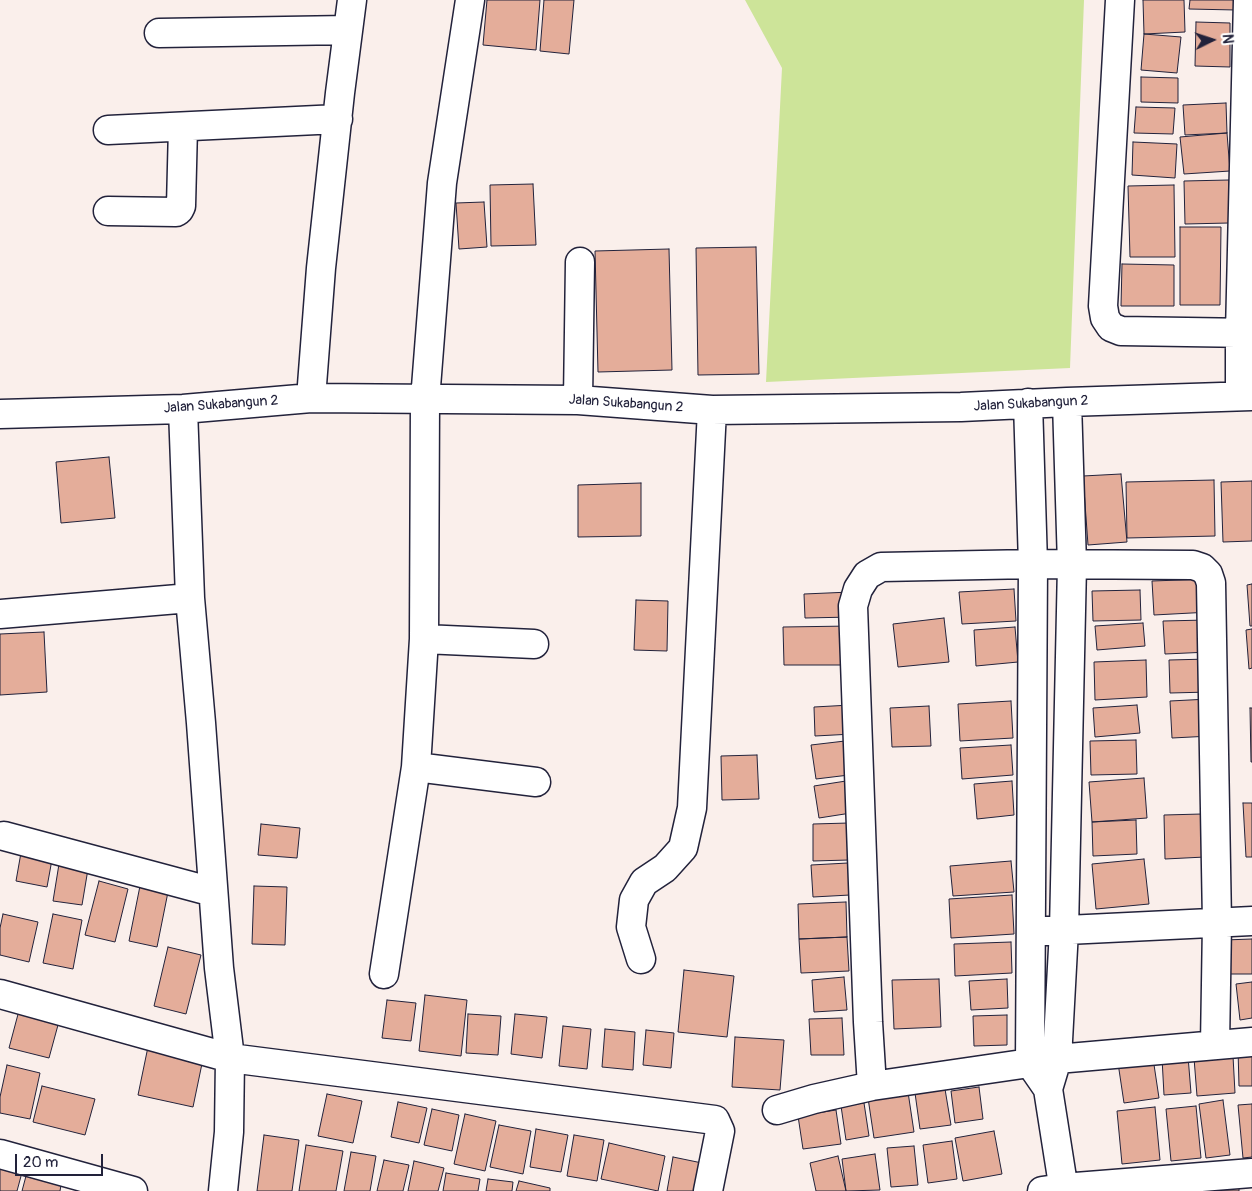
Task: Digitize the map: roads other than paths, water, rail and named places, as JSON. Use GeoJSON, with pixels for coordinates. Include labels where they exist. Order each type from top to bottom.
{"type":"FeatureCollection","features":[{"type":"Feature","properties":{"kind":"street"},"geometry":{"type":"LineString","coordinates":[[311,398],[321,268],[352,0]]}},
{"type":"Feature","properties":{"kind":"street"},"geometry":{"type":"LineString","coordinates":[[384,974],[416,767],[424,639],[425,400],[442,183],[470,0]]}},
{"type":"Feature","properties":{"kind":"street"},"geometry":{"type":"LineString","coordinates":[[1120,0],[1103,306],[1105,318],[1111,327],[1121,331],[1246,333]]}},
{"type":"Feature","properties":{"kind":"street"},"geometry":{"type":"LineString","coordinates":[[1246,396],[1248,0]]}},
{"type":"Feature","properties":{"kind":"street"},"geometry":{"type":"LineString","coordinates":[[160,32],[348,30]]}},
{"type":"Feature","properties":{"kind":"street"},"geometry":{"type":"LineString","coordinates":[[108,130],[338,119]]}},
{"type":"Feature","properties":{"kind":"street"},"geometry":{"type":"LineString","coordinates":[[108,211],[176,212],[179,210],[181,206],[183,127]]}},
{"type":"Feature","properties":{"kind":"street"},"geometry":{"type":"LineString","coordinates":[[578,400],[580,262]]}},
{"type":"Feature","properties":{"kind":"street","name":"Jalan Sukabangun 2"},"geometry":{"type":"LineString","coordinates":[[0,414],[183,409],[311,398],[578,400],[712,410],[961,407],[1246,396]]}},
{"type":"Feature","properties":{"kind":"street"},"geometry":{"type":"LineString","coordinates":[[1067,402],[1072,564],[1064,930],[1057,1059],[1048,1089],[1056,1190],[1252,1173]]}},
{"type":"Feature","properties":{"kind":"street"},"geometry":{"type":"LineString","coordinates":[[1028,403],[1033,564],[1030,1063],[1048,1089]]}},
{"type":"Feature","properties":{"kind":"street"},"geometry":{"type":"LineString","coordinates":[[183,409],[190,598],[219,968],[230,1058],[229,1132],[223,1191]]}},
{"type":"Feature","properties":{"kind":"street"},"geometry":{"type":"LineString","coordinates":[[641,959],[631,927],[634,900],[644,882],[665,868],[683,848],[692,808],[712,410]]}},
{"type":"Feature","properties":{"kind":"street"},"geometry":{"type":"LineString","coordinates":[[872,1086],[868,1022],[854,606],[858,589],[867,575],[881,567],[1033,564],[1193,565],[1202,568],[1208,574],[1211,583],[1217,924],[1215,1045]]}},
{"type":"Feature","properties":{"kind":"street"},"geometry":{"type":"LineString","coordinates":[[0,614],[190,598]]}},
{"type":"Feature","properties":{"kind":"street"},"geometry":{"type":"LineString","coordinates":[[424,639],[534,644]]}},
{"type":"Feature","properties":{"kind":"street"},"geometry":{"type":"LineString","coordinates":[[416,767],[536,782]]}},
{"type":"Feature","properties":{"kind":"street"},"geometry":{"type":"LineString","coordinates":[[1,840],[213,892]]}},
{"type":"Feature","properties":{"kind":"street"},"geometry":{"type":"LineString","coordinates":[[1032,932],[1252,921]]}},
{"type":"Feature","properties":{"kind":"street"},"geometry":{"type":"LineString","coordinates":[[0,994],[230,1058],[715,1120],[720,1131],[708,1191]]}},
{"type":"Feature","properties":{"kind":"street"},"geometry":{"type":"LineString","coordinates":[[777,1110],[814,1099],[872,1086],[1057,1059],[1252,1042]]}},
{"type":"Feature","properties":{"kind":"street"},"geometry":{"type":"LineString","coordinates":[[0,1154],[133,1191]]}}]}
